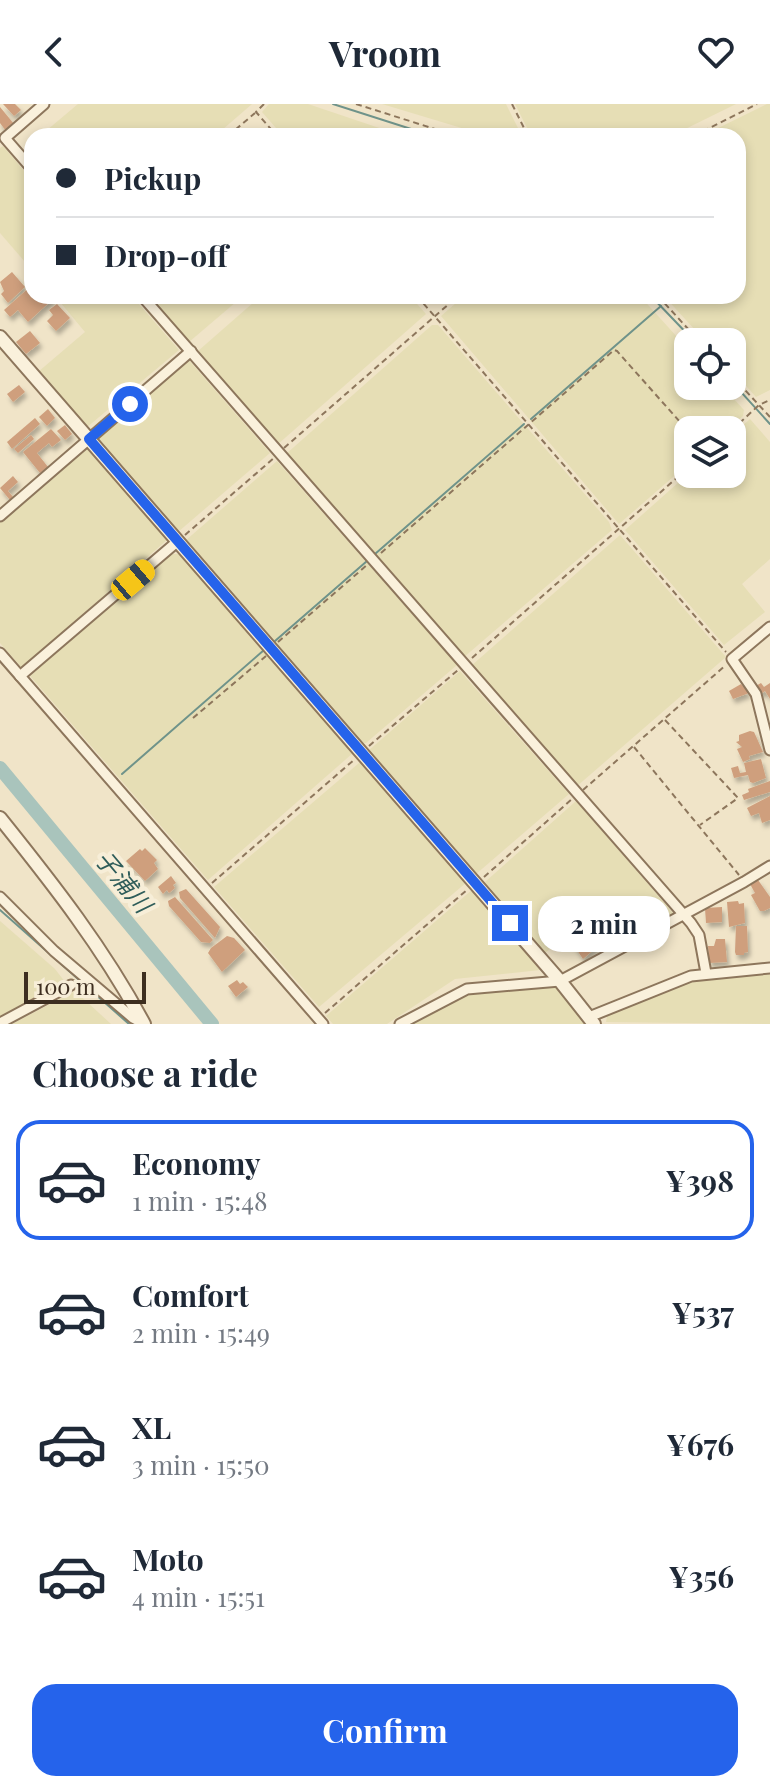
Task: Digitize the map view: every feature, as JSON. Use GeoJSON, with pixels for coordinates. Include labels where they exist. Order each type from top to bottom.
{"type":"FeatureCollection","features":[{"type":"Feature","properties":{"kind":"street"},"geometry":{"type":"LineString","coordinates":[[24,160],[2,137],[44,104]]}},
{"type":"Feature","properties":{"kind":"street"},"geometry":{"type":"LineString","coordinates":[[149,304],[699,935],[706,973]]}},
{"type":"Feature","properties":{"kind":"street"},"geometry":{"type":"LineString","coordinates":[[0,337],[591,1020],[691,976],[770,968]]}},
{"type":"Feature","properties":{"kind":"street"},"geometry":{"type":"LineString","coordinates":[[0,516],[191,351]]}},
{"type":"Feature","properties":{"kind":"street"},"geometry":{"type":"LineString","coordinates":[[20,676],[178,541]]}},
{"type":"Feature","properties":{"kind":"street"},"geometry":{"type":"LineString","coordinates":[[770,627],[732,659],[756,694],[770,750]]}},
{"type":"Feature","properties":{"kind":"street"},"geometry":{"type":"LineString","coordinates":[[0,653],[321,1021]]}},
{"type":"Feature","properties":{"kind":"street"},"geometry":{"type":"LineString","coordinates":[[0,818],[74,912],[117,973],[144,1024]]}},
{"type":"Feature","properties":{"kind":"street"},"geometry":{"type":"LineString","coordinates":[[400,1024],[467,989],[560,981],[770,866]]}},
{"type":"Feature","properties":{"kind":"street"},"geometry":{"type":"LineString","coordinates":[[0,897],[64,960],[144,1024]]}},
{"type":"Feature","properties":{"kind":"street"},"geometry":{"type":"LineString","coordinates":[[0,1023],[71,985]]}},
{"type":"Feature","properties":{"kind":"path"},"geometry":{"type":"LineString","coordinates":[[237,128],[264,104]]}},
{"type":"Feature","properties":{"kind":"path"},"geometry":{"type":"LineString","coordinates":[[356,104],[432,128]]}},
{"type":"Feature","properties":{"kind":"path"},"geometry":{"type":"LineString","coordinates":[[512,104],[524,128]]}},
{"type":"Feature","properties":{"kind":"path"},"geometry":{"type":"LineString","coordinates":[[710,128],[757,104]]}},
{"type":"Feature","properties":{"kind":"path"},"geometry":{"type":"LineString","coordinates":[[256,112],[270,128]]}},
{"type":"Feature","properties":{"kind":"path"},"geometry":{"type":"LineString","coordinates":[[321,1021],[732,659],[424,304]]}},
{"type":"Feature","properties":{"kind":"path"},"geometry":{"type":"LineString","coordinates":[[178,541],[449,304]]}},
{"type":"Feature","properties":{"kind":"path"},"geometry":{"type":"LineString","coordinates":[[665,304],[687,328]]}},
{"type":"Feature","properties":{"kind":"path"},"geometry":{"type":"LineString","coordinates":[[193,718],[615,349],[675,416]]}},
{"type":"Feature","properties":{"kind":"path"},"geometry":{"type":"LineString","coordinates":[[746,392],[770,417]]}},
{"type":"Feature","properties":{"kind":"path"},"geometry":{"type":"LineString","coordinates":[[746,418],[758,406],[770,400]]}},
{"type":"Feature","properties":{"kind":"path"},"geometry":{"type":"LineString","coordinates":[[205,889],[674,480]]}},
{"type":"Feature","properties":{"kind":"path"},"geometry":{"type":"LineString","coordinates":[[664,719],[738,798],[699,826]]}},
{"type":"Feature","properties":{"kind":"path"},"geometry":{"type":"LineString","coordinates":[[633,746],[744,882]]}},
{"type":"Feature","properties":{"kind":"shaded area"},"geometry":{"type":"Polygon","coordinates":[[[78,104],[252,104],[224,128],[50,128],[78,104]]]}},
{"type":"Feature","properties":{"kind":"shaded area"},"geometry":{"type":"Polygon","coordinates":[[[269,104],[308,104],[379,128],[276,128],[262,112],[269,104]]]}},
{"type":"Feature","properties":{"kind":"shaded area"},"geometry":{"type":"Polygon","coordinates":[[[382,104],[506,104],[518,128],[462,128],[382,104]]]}},
{"type":"Feature","properties":{"kind":"shaded area"},"geometry":{"type":"Polygon","coordinates":[[[515,104],[736,104],[687,128],[527,128],[515,104]]]}},
{"type":"Feature","properties":{"kind":"shaded area"},"geometry":{"type":"Polygon","coordinates":[[[770,104],[770,390],[756,397],[746,386],[746,328],[693,328],[671,304],[746,304],[746,128],[718,128],[770,104]]]}},
{"type":"Feature","properties":{"kind":"shaded area"},"geometry":{"type":"Polygon","coordinates":[[[3,146],[24,171],[24,261],[0,233],[0,148],[3,146]]]}},
{"type":"Feature","properties":{"kind":"shaded area"},"geometry":{"type":"Polygon","coordinates":[[[62,304],[139,304],[179,350],[86,428],[38,372],[85,332],[62,304]]]}},
{"type":"Feature","properties":{"kind":"shaded area"},"geometry":{"type":"Polygon","coordinates":[[[156,304],[234,304],[189,342],[156,304]]]}},
{"type":"Feature","properties":{"kind":"shaded area"},"geometry":{"type":"Polygon","coordinates":[[[252,304],[417,304],[426,314],[277,445],[198,351],[252,304]]]}},
{"type":"Feature","properties":{"kind":"shaded area"},"geometry":{"type":"Polygon","coordinates":[[[455,304],[647,304],[674,334],[674,400],[735,400],[744,410],[743,416],[674,416],[674,476],[619,524],[441,316],[455,304]]]}},
{"type":"Feature","properties":{"kind":"shaded area"},"geometry":{"type":"Polygon","coordinates":[[[432,325],[438,325],[609,522],[612,530],[463,658],[286,454],[432,325]]]}},
{"type":"Feature","properties":{"kind":"shaded area"},"geometry":{"type":"Polygon","coordinates":[[[187,358],[270,453],[178,532],[95,436],[187,358]]]}},
{"type":"Feature","properties":{"kind":"shaded area"},"geometry":{"type":"Polygon","coordinates":[[[750,419],[770,442],[770,559],[742,584],[765,612],[724,645],[625,530],[674,486],[746,488],[746,423],[750,419]]]}},
{"type":"Feature","properties":{"kind":"shaded area"},"geometry":{"type":"Polygon","coordinates":[[[85,446],[168,539],[22,668],[0,643],[0,520],[85,446]]]}},
{"type":"Feature","properties":{"kind":"shaded area"},"geometry":{"type":"Polygon","coordinates":[[[277,461],[457,665],[366,743],[361,743],[185,541],[277,461]]]}},
{"type":"Feature","properties":{"kind":"shaded area"},"geometry":{"type":"Polygon","coordinates":[[[620,535],[726,657],[576,787],[471,666],[620,535]]]}},
{"type":"Feature","properties":{"kind":"shaded area"},"geometry":{"type":"Polygon","coordinates":[[[170,554],[179,554],[353,753],[208,880],[30,676],[170,554]]]}},
{"type":"Feature","properties":{"kind":"shaded area"},"geometry":{"type":"Polygon","coordinates":[[[460,671],[569,794],[475,875],[368,751],[460,671]]]}},
{"type":"Feature","properties":{"kind":"shaded area"},"geometry":{"type":"Polygon","coordinates":[[[359,763],[364,763],[467,882],[319,1007],[214,887],[359,763]]]}},
{"type":"Feature","properties":{"kind":"shaded area"},"geometry":{"type":"Polygon","coordinates":[[[576,801],[674,914],[613,947],[588,916],[544,954],[485,882],[576,801]]]}},
{"type":"Feature","properties":{"kind":"shaded area"},"geometry":{"type":"Polygon","coordinates":[[[473,889],[540,970],[455,979],[387,1024],[333,1024],[326,1016],[473,889]]]}},
{"type":"Feature","properties":{"kind":"shaded area"},"geometry":{"type":"Polygon","coordinates":[[[0,921],[55,969],[65,982],[0,1016],[0,921]]]}},
{"type":"Feature","properties":{"kind":"shaded area"},"geometry":{"type":"Polygon","coordinates":[[[770,971],[770,1024],[606,1022],[607,1016],[692,980],[770,971]]]}},
{"type":"Feature","properties":{"kind":"shaded area"},"geometry":{"type":"Polygon","coordinates":[[[556,985],[586,1024],[409,1024],[471,993],[556,985]]]}},
{"type":"Feature","properties":{"kind":"shaded area"},"geometry":{"type":"Polygon","coordinates":[[[75,991],[111,1024],[12,1024],[75,991]]]}},
{"type":"Feature","properties":{"kind":"building"},"geometry":{"type":"Polygon","coordinates":[[[3,104],[15,104],[21,110],[14,116],[3,104]]]}},
{"type":"Feature","properties":{"kind":"building"},"geometry":{"type":"Polygon","coordinates":[[[0,107],[14,124],[6,131],[0,123],[0,107]]]}},
{"type":"Feature","properties":{"kind":"building"},"geometry":{"type":"Polygon","coordinates":[[[12,272],[24,288],[8,303],[1,294],[4,291],[0,282],[12,272]]]}},
{"type":"Feature","properties":{"kind":"building"},"geometry":{"type":"Polygon","coordinates":[[[24,292],[24,304],[48,304],[28,322],[18,310],[10,317],[4,310],[24,292]]]}},
{"type":"Feature","properties":{"kind":"building"},"geometry":{"type":"Polygon","coordinates":[[[57,304],[70,318],[56,331],[47,321],[53,315],[49,310],[57,304]]]}},
{"type":"Feature","properties":{"kind":"building"},"geometry":{"type":"Polygon","coordinates":[[[30,331],[40,343],[26,354],[16,342],[30,331]]]}},
{"type":"Feature","properties":{"kind":"building"},"geometry":{"type":"Polygon","coordinates":[[[19,385],[25,392],[13,402],[7,394],[19,385]]]}},
{"type":"Feature","properties":{"kind":"building"},"geometry":{"type":"Polygon","coordinates":[[[48,409],[55,418],[47,426],[39,417],[48,409]]]}},
{"type":"Feature","properties":{"kind":"building"},"geometry":{"type":"Polygon","coordinates":[[[35,418],[40,424],[12,449],[7,442],[35,418]]]}},
{"type":"Feature","properties":{"kind":"building"},"geometry":{"type":"Polygon","coordinates":[[[65,425],[72,434],[65,440],[57,431],[65,425]]]}},
{"type":"Feature","properties":{"kind":"building"},"geometry":{"type":"Polygon","coordinates":[[[51,429],[61,440],[52,447],[49,443],[37,453],[48,467],[40,473],[23,452],[51,429]]]}},
{"type":"Feature","properties":{"kind":"building"},"geometry":{"type":"Polygon","coordinates":[[[31,435],[34,439],[18,453],[14,449],[31,435]]]}},
{"type":"Feature","properties":{"kind":"building"},"geometry":{"type":"Polygon","coordinates":[[[13,476],[18,482],[8,491],[13,497],[10,500],[0,488],[13,476]]]}},
{"type":"Feature","properties":{"kind":"building"},"geometry":{"type":"Polygon","coordinates":[[[761,683],[764,687],[770,683],[770,699],[765,691],[759,695],[754,687],[761,683]]]}},
{"type":"Feature","properties":{"kind":"building"},"geometry":{"type":"Polygon","coordinates":[[[741,684],[749,693],[733,699],[729,691],[741,684]]]}},
{"type":"Feature","properties":{"kind":"building"},"geometry":{"type":"Polygon","coordinates":[[[754,732],[763,752],[749,756],[750,759],[743,762],[737,749],[742,747],[736,742],[739,735],[754,732]]]}},
{"type":"Feature","properties":{"kind":"building"},"geometry":{"type":"Polygon","coordinates":[[[761,759],[766,778],[753,783],[748,775],[734,778],[731,768],[738,766],[740,773],[746,772],[744,763],[761,759]]]}},
{"type":"Feature","properties":{"kind":"building"},"geometry":{"type":"Polygon","coordinates":[[[770,781],[770,792],[744,800],[742,795],[749,792],[748,789],[770,781]]]}},
{"type":"Feature","properties":{"kind":"building"},"geometry":{"type":"Polygon","coordinates":[[[770,796],[770,820],[762,823],[759,813],[751,816],[747,808],[770,796]]]}},
{"type":"Feature","properties":{"kind":"building"},"geometry":{"type":"Polygon","coordinates":[[[145,848],[157,860],[154,863],[158,869],[145,881],[126,861],[145,848]]]}},
{"type":"Feature","properties":{"kind":"building"},"geometry":{"type":"Polygon","coordinates":[[[171,876],[176,883],[173,885],[175,888],[163,894],[158,887],[171,876]]]}},
{"type":"Feature","properties":{"kind":"building"},"geometry":{"type":"Polygon","coordinates":[[[758,880],[770,897],[770,908],[764,911],[760,911],[751,895],[755,893],[750,884],[758,880]]]}},
{"type":"Feature","properties":{"kind":"building"},"geometry":{"type":"Polygon","coordinates":[[[186,889],[220,927],[215,938],[180,898],[179,892],[186,889]]]}},
{"type":"Feature","properties":{"kind":"building"},"geometry":{"type":"Polygon","coordinates":[[[175,897],[213,940],[210,943],[201,942],[169,906],[168,901],[175,897]]]}},
{"type":"Feature","properties":{"kind":"building"},"geometry":{"type":"Polygon","coordinates":[[[738,901],[739,904],[744,903],[745,923],[729,927],[727,902],[738,901]]]}},
{"type":"Feature","properties":{"kind":"building"},"geometry":{"type":"Polygon","coordinates":[[[722,907],[722,922],[706,923],[705,908],[722,907]]]}},
{"type":"Feature","properties":{"kind":"building"},"geometry":{"type":"Polygon","coordinates":[[[736,926],[747,926],[748,952],[744,955],[736,955],[735,952],[736,926]]]}},
{"type":"Feature","properties":{"kind":"building"},"geometry":{"type":"Polygon","coordinates":[[[593,928],[604,941],[583,959],[571,941],[577,936],[580,939],[593,928]]]}},
{"type":"Feature","properties":{"kind":"building"},"geometry":{"type":"Polygon","coordinates":[[[227,936],[234,938],[245,950],[222,972],[208,953],[227,936]]]}},
{"type":"Feature","properties":{"kind":"building"},"geometry":{"type":"Polygon","coordinates":[[[716,939],[725,939],[727,962],[709,963],[708,946],[714,946],[716,939]]]}},
{"type":"Feature","properties":{"kind":"building"},"geometry":{"type":"Polygon","coordinates":[[[237,980],[248,987],[236,997],[228,986],[237,980]]]}},
{"type":"Feature","properties":{"kind":"waterway"},"geometry":{"type":"LineString","coordinates":[[333,104],[408,128]]}},
{"type":"Feature","properties":{"kind":"waterway"},"geometry":{"type":"LineString","coordinates":[[659,304],[682,328]]}},
{"type":"Feature","properties":{"kind":"waterway"},"geometry":{"type":"LineString","coordinates":[[531,419],[661,306]]}},
{"type":"Feature","properties":{"kind":"waterway"},"geometry":{"type":"LineString","coordinates":[[746,397],[770,424]]}},
{"type":"Feature","properties":{"kind":"waterway"},"geometry":{"type":"LineString","coordinates":[[375,554],[524,424]]}},
{"type":"Feature","properties":{"kind":"waterway"},"geometry":{"type":"LineString","coordinates":[[275,641],[367,561]]}},
{"type":"Feature","properties":{"kind":"waterway"},"geometry":{"type":"LineString","coordinates":[[122,774],[264,650]]}},
{"type":"Feature","properties":{"kind":"waterway","name":"子浦川"},"geometry":{"type":"LineString","coordinates":[[0,768],[212,1024]]}},
{"type":"Feature","properties":{"kind":"waterway"},"geometry":{"type":"LineString","coordinates":[[0,910],[129,1024]]}},
{"type":"Feature","properties":{"kind":"route"},"geometry":{"type":"LineString","coordinates":[[130,404],[89,439],[510,923]]}}]}
